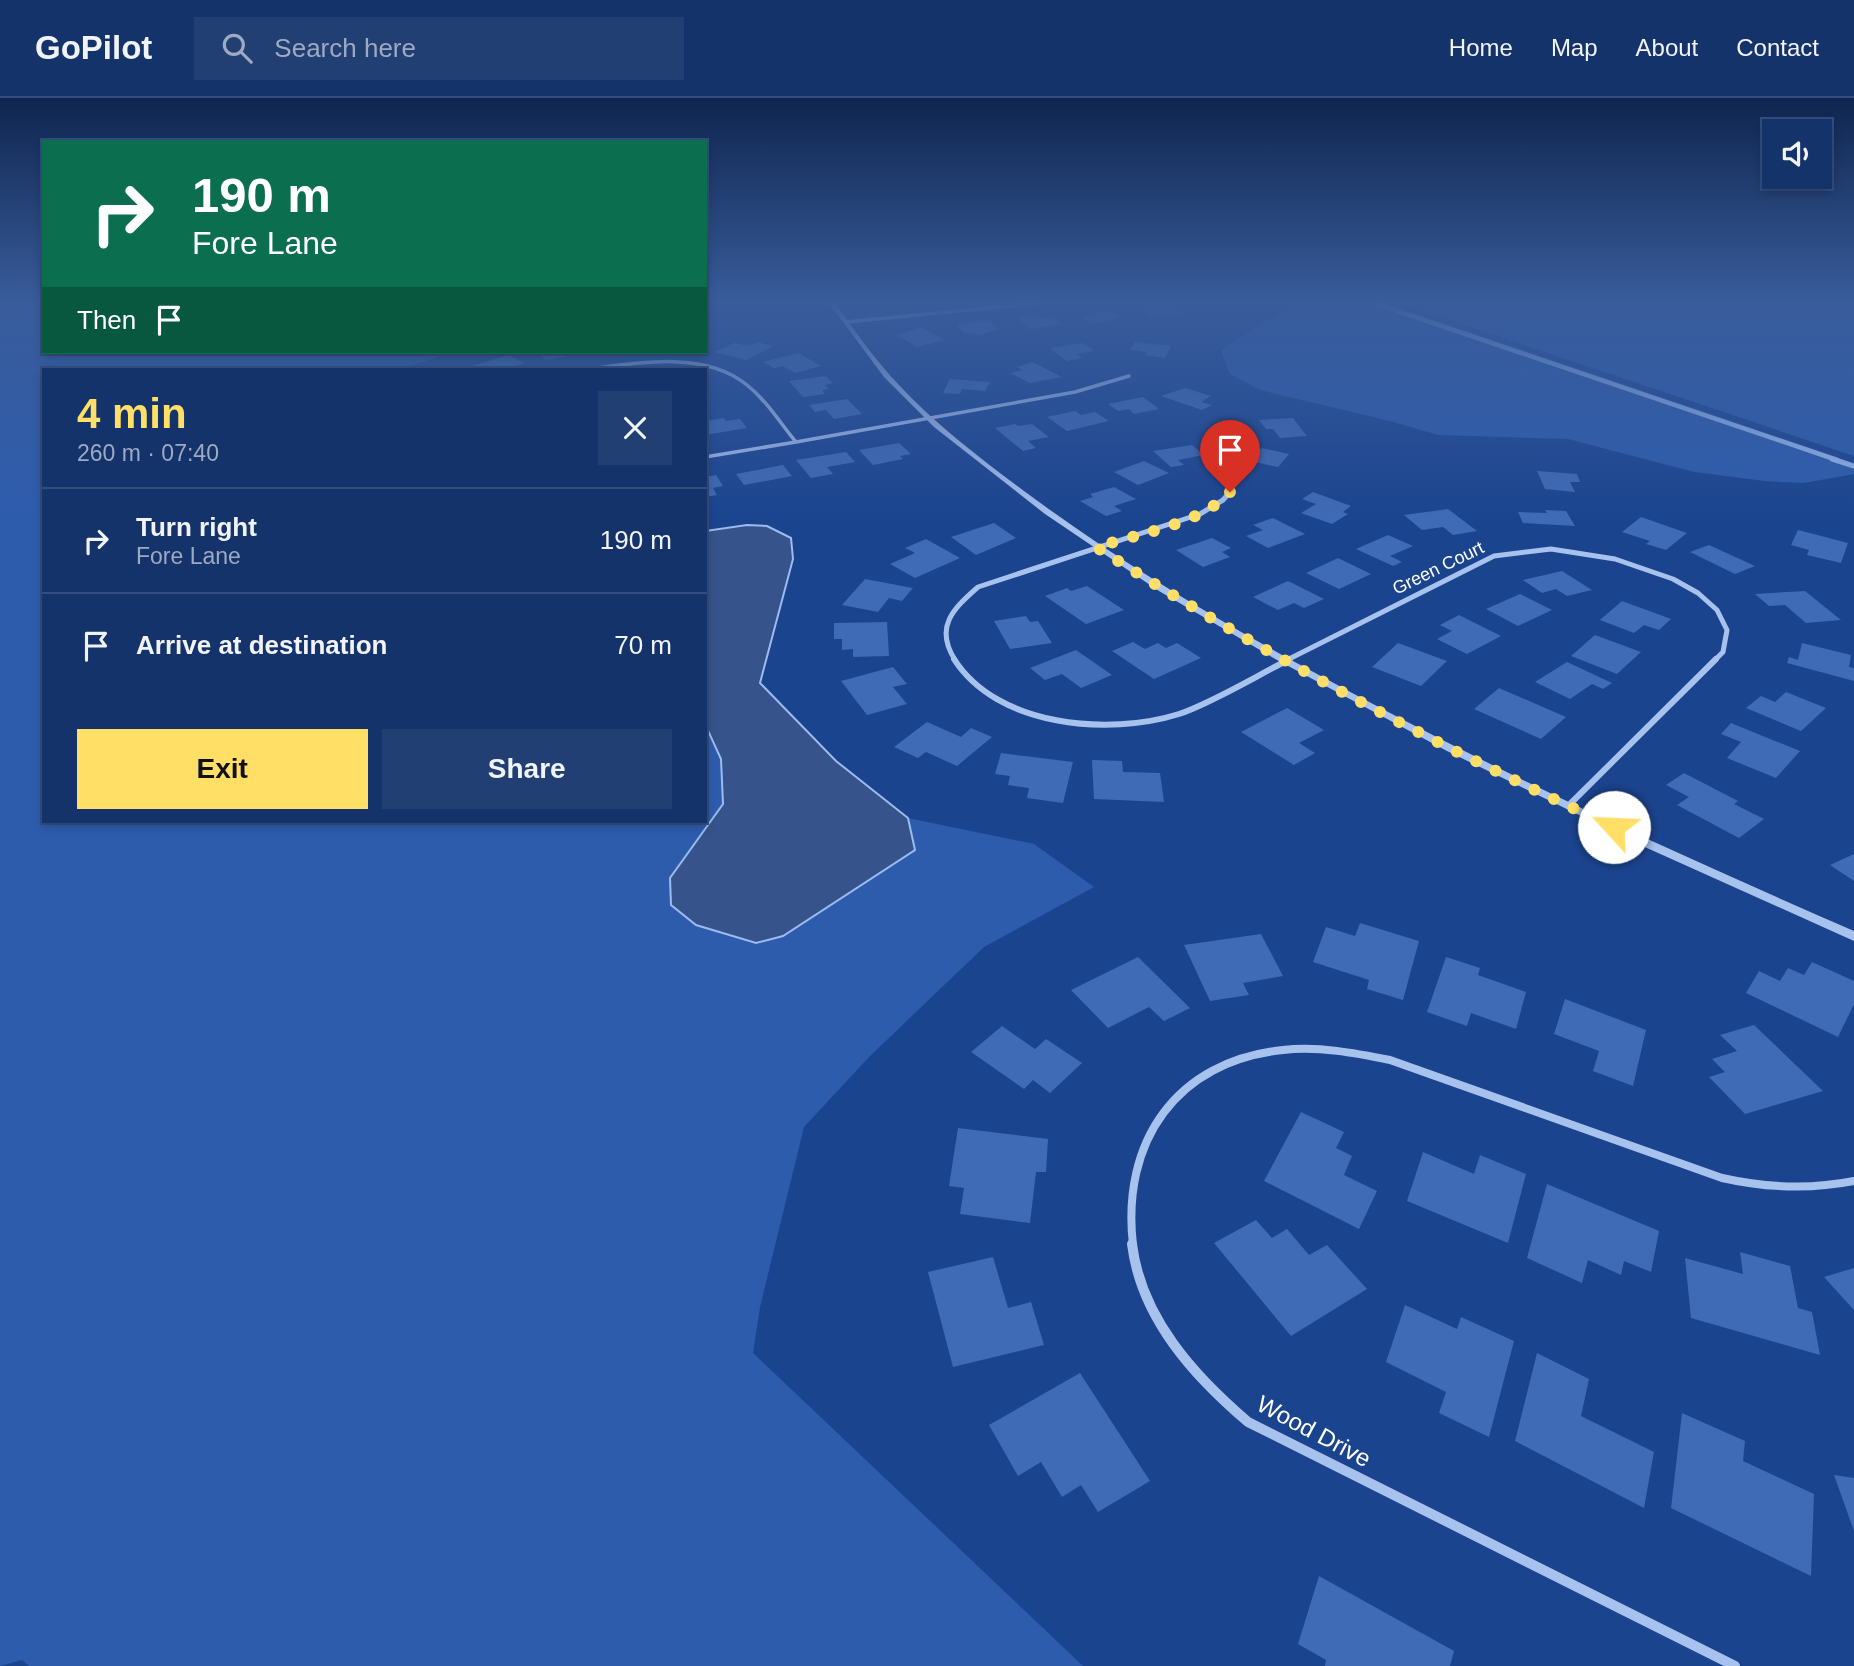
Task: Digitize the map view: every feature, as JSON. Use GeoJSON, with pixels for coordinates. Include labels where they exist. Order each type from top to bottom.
{"type":"FeatureCollection","features":[{"type":"Feature","properties":{"kind":"street"},"geometry":{"type":"LineString","coordinates":[[732,376],[747,385],[796,442]]}},
{"type":"Feature","properties":{"kind":"street"},"geometry":{"type":"LineString","coordinates":[[889,376],[930,418],[994,472],[1096,547],[1283,660],[1421,734],[1568,806],[1854,936]]}},
{"type":"Feature","properties":{"kind":"street"},"geometry":{"type":"LineString","coordinates":[[707,457],[1075,392],[1128,376]]}},
{"type":"Feature","properties":{"kind":"street"},"geometry":{"type":"LineString","coordinates":[[1096,547],[1200,514],[1223,500],[1230,492]]}},
{"type":"Feature","properties":{"kind":"street","name":"Green Court"},"geometry":{"type":"LineString","coordinates":[[1096,547],[998,579],[963,597],[944,623],[943,635],[947,649],[956,664],[996,696],[1048,719],[1104,725],[1132,724],[1182,713],[1483,560],[1506,553],[1543,549],[1585,552],[1637,564],[1672,578],[1700,595],[1720,614],[1728,634],[1723,652],[1568,806]]}},
{"type":"Feature","properties":{"kind":"street","name":"Wood Drive"},"geometry":{"type":"LineString","coordinates":[[1735,1666],[1390,1495],[1248,1422],[1230,1408],[1198,1376],[1161,1326],[1138,1274],[1128,1223],[1128,1199],[1136,1157],[1153,1124],[1177,1095],[1192,1084],[1225,1065],[1244,1058],[1278,1050],[1309,1048],[1357,1052],[1390,1060],[1736,1182],[1799,1189],[1854,1181]]}},
{"type":"Feature","properties":{"kind":"shaded area"},"geometry":{"type":"Polygon","coordinates":[[[0,376],[42,376],[42,823],[707,823],[707,531],[767,526],[791,538],[793,559],[760,683],[836,761],[908,818],[1034,844],[1094,887],[984,947],[870,1056],[804,1127],[760,1307],[753,1353],[1083,1666],[29,1666],[22,1660],[0,1666],[0,376]]]}},
{"type":"Feature","properties":{"kind":"shaded area"},"geometry":{"type":"Polygon","coordinates":[[[1234,376],[1599,376],[1854,463],[1854,474],[1804,483],[1694,472],[1568,439],[1438,435],[1260,390],[1234,376]]]}},
{"type":"Feature","properties":{"kind":"shaded area"},"geometry":{"type":"Polygon","coordinates":[[[1617,376],[1854,376],[1854,456],[1617,376]]]}},
{"type":"Feature","properties":{"kind":"shaded area"},"geometry":{"type":"Polygon","coordinates":[[[747,525],[767,526],[791,538],[793,559],[760,683],[836,761],[908,818],[915,850],[783,936],[756,943],[696,925],[671,905],[670,878],[723,804],[721,759],[707,728],[707,531],[747,525]]]}},
{"type":"Feature","properties":{"kind":"building"},"geometry":{"type":"Polygon","coordinates":[[[826,376],[833,383],[825,385],[829,389],[822,390],[825,394],[803,397],[789,381],[826,376]]]}},
{"type":"Feature","properties":{"kind":"building"},"geometry":{"type":"Polygon","coordinates":[[[1016,376],[1062,377],[1030,383],[1016,376]]]}},
{"type":"Feature","properties":{"kind":"building"},"geometry":{"type":"Polygon","coordinates":[[[950,379],[990,382],[985,391],[962,389],[960,394],[943,393],[950,379]]]}},
{"type":"Feature","properties":{"kind":"building"},"geometry":{"type":"Polygon","coordinates":[[[1185,388],[1211,396],[1201,402],[1212,405],[1202,410],[1161,396],[1185,388]]]}},
{"type":"Feature","properties":{"kind":"building"},"geometry":{"type":"Polygon","coordinates":[[[1143,397],[1159,409],[1134,414],[1129,409],[1118,411],[1108,404],[1143,397]]]}},
{"type":"Feature","properties":{"kind":"building"},"geometry":{"type":"Polygon","coordinates":[[[847,399],[862,414],[834,419],[826,410],[815,412],[809,405],[847,399]]]}},
{"type":"Feature","properties":{"kind":"building"},"geometry":{"type":"Polygon","coordinates":[[[1075,411],[1081,415],[1095,412],[1109,421],[1067,431],[1047,417],[1075,411]]]}},
{"type":"Feature","properties":{"kind":"building"},"geometry":{"type":"Polygon","coordinates":[[[1293,418],[1307,436],[1280,438],[1273,429],[1266,429],[1259,420],[1293,418]]]}},
{"type":"Feature","properties":{"kind":"building"},"geometry":{"type":"Polygon","coordinates":[[[740,419],[747,428],[707,435],[707,421],[740,419]]]}},
{"type":"Feature","properties":{"kind":"building"},"geometry":{"type":"Polygon","coordinates":[[[1032,424],[1049,437],[1028,441],[1036,448],[1023,451],[995,428],[1032,424]]]}},
{"type":"Feature","properties":{"kind":"building"},"geometry":{"type":"Polygon","coordinates":[[[899,443],[911,454],[900,456],[903,459],[873,465],[859,450],[899,443]]]}},
{"type":"Feature","properties":{"kind":"building"},"geometry":{"type":"Polygon","coordinates":[[[1192,445],[1204,455],[1178,460],[1184,465],[1171,467],[1153,451],[1192,445]]]}},
{"type":"Feature","properties":{"kind":"building"},"geometry":{"type":"Polygon","coordinates":[[[1262,448],[1289,454],[1278,467],[1236,458],[1243,450],[1257,453],[1262,448]]]}},
{"type":"Feature","properties":{"kind":"building"},"geometry":{"type":"Polygon","coordinates":[[[846,452],[855,462],[827,467],[833,474],[811,478],[796,460],[846,452]]]}},
{"type":"Feature","properties":{"kind":"building"},"geometry":{"type":"Polygon","coordinates":[[[1144,461],[1169,473],[1138,485],[1114,472],[1144,461]]]}},
{"type":"Feature","properties":{"kind":"building"},"geometry":{"type":"Polygon","coordinates":[[[783,465],[792,476],[744,485],[736,474],[783,465]]]}},
{"type":"Feature","properties":{"kind":"building"},"geometry":{"type":"Polygon","coordinates":[[[1537,471],[1577,474],[1580,482],[1570,482],[1575,492],[1545,489],[1537,471]]]}},
{"type":"Feature","properties":{"kind":"building"},"geometry":{"type":"Polygon","coordinates":[[[716,475],[723,486],[713,488],[717,495],[707,497],[707,477],[716,475]]]}},
{"type":"Feature","properties":{"kind":"building"},"geometry":{"type":"Polygon","coordinates":[[[1114,487],[1136,499],[1114,506],[1122,511],[1106,516],[1080,501],[1093,497],[1090,494],[1114,487]]]}},
{"type":"Feature","properties":{"kind":"building"},"geometry":{"type":"Polygon","coordinates":[[[1313,492],[1351,506],[1343,512],[1348,514],[1332,524],[1301,513],[1316,504],[1302,499],[1313,492]]]}},
{"type":"Feature","properties":{"kind":"building"},"geometry":{"type":"Polygon","coordinates":[[[1448,509],[1477,531],[1453,535],[1443,527],[1422,530],[1404,515],[1448,509]]]}},
{"type":"Feature","properties":{"kind":"building"},"geometry":{"type":"Polygon","coordinates":[[[1545,510],[1566,511],[1575,526],[1523,523],[1518,512],[1547,513],[1545,510]]]}},
{"type":"Feature","properties":{"kind":"building"},"geometry":{"type":"Polygon","coordinates":[[[1641,517],[1687,533],[1666,550],[1646,544],[1650,541],[1622,532],[1641,517]]]}},
{"type":"Feature","properties":{"kind":"building"},"geometry":{"type":"Polygon","coordinates":[[[1273,518],[1305,534],[1268,548],[1246,536],[1263,530],[1253,525],[1273,518]]]}},
{"type":"Feature","properties":{"kind":"building"},"geometry":{"type":"Polygon","coordinates":[[[994,523],[1016,538],[976,555],[951,537],[994,523]]]}},
{"type":"Feature","properties":{"kind":"building"},"geometry":{"type":"Polygon","coordinates":[[[1798,530],[1848,543],[1841,563],[1807,555],[1809,550],[1791,545],[1798,530]]]}},
{"type":"Feature","properties":{"kind":"building"},"geometry":{"type":"Polygon","coordinates":[[[1388,535],[1413,546],[1390,556],[1402,562],[1393,566],[1356,549],[1388,535]]]}},
{"type":"Feature","properties":{"kind":"building"},"geometry":{"type":"Polygon","coordinates":[[[1212,538],[1231,548],[1222,552],[1230,557],[1203,567],[1176,550],[1212,538]]]}},
{"type":"Feature","properties":{"kind":"building"},"geometry":{"type":"Polygon","coordinates":[[[926,539],[960,558],[915,578],[890,564],[915,553],[905,548],[926,539]]]}},
{"type":"Feature","properties":{"kind":"building"},"geometry":{"type":"Polygon","coordinates":[[[1709,545],[1755,566],[1735,574],[1690,552],[1709,545]]]}},
{"type":"Feature","properties":{"kind":"building"},"geometry":{"type":"Polygon","coordinates":[[[1338,558],[1371,574],[1339,589],[1306,573],[1338,558]]]}},
{"type":"Feature","properties":{"kind":"building"},"geometry":{"type":"Polygon","coordinates":[[[1562,571],[1592,590],[1567,596],[1556,589],[1542,593],[1523,580],[1562,571]]]}},
{"type":"Feature","properties":{"kind":"building"},"geometry":{"type":"Polygon","coordinates":[[[865,579],[913,588],[902,601],[889,598],[878,612],[842,605],[865,579]]]}},
{"type":"Feature","properties":{"kind":"building"},"geometry":{"type":"Polygon","coordinates":[[[1288,581],[1324,599],[1304,608],[1294,603],[1278,610],[1253,597],[1288,581]]]}},
{"type":"Feature","properties":{"kind":"building"},"geometry":{"type":"Polygon","coordinates":[[[1087,586],[1124,610],[1086,624],[1045,596],[1067,588],[1071,591],[1087,586]]]}},
{"type":"Feature","properties":{"kind":"building"},"geometry":{"type":"Polygon","coordinates":[[[1805,591],[1841,620],[1806,623],[1785,605],[1769,606],[1755,594],[1805,591]]]}},
{"type":"Feature","properties":{"kind":"building"},"geometry":{"type":"Polygon","coordinates":[[[1520,594],[1552,610],[1518,626],[1486,609],[1520,594]]]}},
{"type":"Feature","properties":{"kind":"building"},"geometry":{"type":"Polygon","coordinates":[[[1622,601],[1671,619],[1659,630],[1644,625],[1634,633],[1600,620],[1622,601]]]}},
{"type":"Feature","properties":{"kind":"building"},"geometry":{"type":"Polygon","coordinates":[[[1459,615],[1501,636],[1467,654],[1437,639],[1452,631],[1440,625],[1459,615]]]}},
{"type":"Feature","properties":{"kind":"building"},"geometry":{"type":"Polygon","coordinates":[[[1026,616],[1030,622],[1038,621],[1052,643],[1010,649],[994,621],[1026,616]]]}},
{"type":"Feature","properties":{"kind":"building"},"geometry":{"type":"Polygon","coordinates":[[[887,622],[889,656],[853,657],[853,649],[842,650],[842,639],[834,639],[834,623],[887,622]]]}},
{"type":"Feature","properties":{"kind":"building"},"geometry":{"type":"Polygon","coordinates":[[[1595,635],[1641,652],[1617,674],[1571,656],[1595,635]]]}},
{"type":"Feature","properties":{"kind":"building"},"geometry":{"type":"Polygon","coordinates":[[[1133,642],[1145,649],[1158,643],[1166,648],[1177,643],[1201,658],[1154,679],[1112,651],[1133,642]]]}},
{"type":"Feature","properties":{"kind":"building"},"geometry":{"type":"Polygon","coordinates":[[[1398,643],[1447,661],[1421,686],[1372,667],[1398,643]]]}},
{"type":"Feature","properties":{"kind":"building"},"geometry":{"type":"Polygon","coordinates":[[[1802,643],[1851,655],[1849,667],[1854,668],[1854,681],[1787,663],[1789,657],[1798,660],[1802,643]]]}},
{"type":"Feature","properties":{"kind":"building"},"geometry":{"type":"Polygon","coordinates":[[[1076,650],[1112,675],[1081,688],[1062,674],[1045,680],[1030,668],[1076,650]]]}},
{"type":"Feature","properties":{"kind":"building"},"geometry":{"type":"Polygon","coordinates":[[[1567,662],[1612,683],[1603,689],[1592,684],[1570,699],[1535,682],[1567,662]]]}},
{"type":"Feature","properties":{"kind":"building"},"geometry":{"type":"Polygon","coordinates":[[[893,667],[907,684],[893,687],[907,704],[867,715],[841,681],[893,667]]]}},
{"type":"Feature","properties":{"kind":"building"},"geometry":{"type":"Polygon","coordinates":[[[1499,688],[1566,717],[1541,739],[1474,709],[1499,688]]]}},
{"type":"Feature","properties":{"kind":"building"},"geometry":{"type":"Polygon","coordinates":[[[1786,692],[1826,708],[1801,731],[1746,708],[1761,696],[1775,702],[1786,692]]]}},
{"type":"Feature","properties":{"kind":"building"},"geometry":{"type":"Polygon","coordinates":[[[1287,708],[1324,730],[1299,743],[1315,753],[1294,765],[1241,732],[1287,708]]]}},
{"type":"Feature","properties":{"kind":"building"},"geometry":{"type":"Polygon","coordinates":[[[927,722],[961,737],[971,728],[992,737],[957,766],[926,752],[918,758],[894,747],[927,722]]]}},
{"type":"Feature","properties":{"kind":"building"},"geometry":{"type":"Polygon","coordinates":[[[1731,723],[1800,751],[1776,778],[1727,758],[1741,742],[1721,734],[1731,723]]]}},
{"type":"Feature","properties":{"kind":"building"},"geometry":{"type":"Polygon","coordinates":[[[1001,753],[1073,762],[1063,803],[1027,798],[1029,788],[1008,785],[1010,776],[995,774],[1001,753]]]}},
{"type":"Feature","properties":{"kind":"building"},"geometry":{"type":"Polygon","coordinates":[[[1092,760],[1122,761],[1123,772],[1160,773],[1164,802],[1094,799],[1092,760]]]}},
{"type":"Feature","properties":{"kind":"building"},"geometry":{"type":"Polygon","coordinates":[[[1684,773],[1738,801],[1734,804],[1764,819],[1739,838],[1677,805],[1689,797],[1666,785],[1684,773]]]}},
{"type":"Feature","properties":{"kind":"building"},"geometry":{"type":"Polygon","coordinates":[[[1854,854],[1854,881],[1830,865],[1854,854]]]}},
{"type":"Feature","properties":{"kind":"building"},"geometry":{"type":"Polygon","coordinates":[[[1360,923],[1419,941],[1403,1000],[1367,989],[1369,980],[1313,962],[1326,927],[1355,936],[1360,923]]]}},
{"type":"Feature","properties":{"kind":"building"},"geometry":{"type":"Polygon","coordinates":[[[1261,934],[1283,976],[1243,983],[1249,995],[1210,1001],[1184,945],[1261,934]]]}},
{"type":"Feature","properties":{"kind":"building"},"geometry":{"type":"Polygon","coordinates":[[[1138,957],[1190,1008],[1164,1021],[1149,1007],[1108,1028],[1071,990],[1138,957]]]}},
{"type":"Feature","properties":{"kind":"building"},"geometry":{"type":"Polygon","coordinates":[[[1446,957],[1480,968],[1478,975],[1526,992],[1516,1029],[1471,1013],[1467,1026],[1427,1012],[1446,957]]]}},
{"type":"Feature","properties":{"kind":"building"},"geometry":{"type":"Polygon","coordinates":[[[1812,962],[1854,981],[1854,1004],[1838,1037],[1746,993],[1759,971],[1780,981],[1788,968],[1804,975],[1812,962]]]}},
{"type":"Feature","properties":{"kind":"building"},"geometry":{"type":"Polygon","coordinates":[[[1565,999],[1646,1030],[1633,1086],[1593,1071],[1599,1051],[1554,1034],[1565,999]]]}},
{"type":"Feature","properties":{"kind":"building"},"geometry":{"type":"Polygon","coordinates":[[[1754,1025],[1823,1091],[1745,1114],[1709,1077],[1725,1072],[1712,1059],[1737,1051],[1720,1035],[1754,1025]]]}},
{"type":"Feature","properties":{"kind":"building"},"geometry":{"type":"Polygon","coordinates":[[[1002,1026],[1035,1049],[1046,1039],[1082,1063],[1050,1093],[1033,1080],[1024,1089],[971,1052],[1002,1026]]]}},
{"type":"Feature","properties":{"kind":"building"},"geometry":{"type":"Polygon","coordinates":[[[1301,1112],[1344,1132],[1336,1148],[1352,1156],[1344,1175],[1377,1191],[1359,1229],[1264,1181],[1301,1112]]]}},
{"type":"Feature","properties":{"kind":"building"},"geometry":{"type":"Polygon","coordinates":[[[958,1128],[1048,1139],[1046,1172],[1036,1172],[1030,1223],[960,1214],[964,1188],[949,1186],[958,1128]]]}},
{"type":"Feature","properties":{"kind":"building"},"geometry":{"type":"Polygon","coordinates":[[[1423,1152],[1474,1174],[1480,1155],[1526,1174],[1508,1243],[1407,1201],[1423,1152]]]}},
{"type":"Feature","properties":{"kind":"building"},"geometry":{"type":"Polygon","coordinates":[[[1547,1184],[1659,1231],[1651,1272],[1624,1261],[1621,1275],[1588,1260],[1582,1283],[1527,1258],[1547,1184]]]}},
{"type":"Feature","properties":{"kind":"building"},"geometry":{"type":"Polygon","coordinates":[[[1256,1220],[1272,1238],[1287,1229],[1309,1255],[1327,1245],[1367,1289],[1291,1336],[1214,1243],[1256,1220]]]}},
{"type":"Feature","properties":{"kind":"building"},"geometry":{"type":"Polygon","coordinates":[[[1740,1252],[1790,1266],[1798,1308],[1812,1312],[1820,1355],[1691,1318],[1685,1258],[1743,1274],[1740,1252]]]}},
{"type":"Feature","properties":{"kind":"building"},"geometry":{"type":"Polygon","coordinates":[[[993,1257],[1008,1308],[1031,1302],[1044,1345],[953,1367],[928,1272],[993,1257]]]}},
{"type":"Feature","properties":{"kind":"building"},"geometry":{"type":"Polygon","coordinates":[[[1854,1268],[1854,1310],[1824,1277],[1854,1268]]]}},
{"type":"Feature","properties":{"kind":"building"},"geometry":{"type":"Polygon","coordinates":[[[1405,1305],[1457,1329],[1461,1317],[1514,1341],[1489,1437],[1439,1413],[1446,1392],[1386,1362],[1405,1305]]]}},
{"type":"Feature","properties":{"kind":"building"},"geometry":{"type":"Polygon","coordinates":[[[1537,1353],[1589,1379],[1581,1416],[1654,1452],[1644,1508],[1515,1441],[1537,1353]]]}},
{"type":"Feature","properties":{"kind":"building"},"geometry":{"type":"Polygon","coordinates":[[[1080,1373],[1150,1481],[1098,1512],[1081,1485],[1062,1497],[1041,1462],[1018,1476],[989,1425],[1080,1373]]]}},
{"type":"Feature","properties":{"kind":"building"},"geometry":{"type":"Polygon","coordinates":[[[1682,1413],[1745,1441],[1743,1461],[1814,1494],[1811,1576],[1671,1508],[1682,1413]]]}},
{"type":"Feature","properties":{"kind":"building"},"geometry":{"type":"Polygon","coordinates":[[[1834,1475],[1854,1478],[1854,1531],[1834,1475]]]}},
{"type":"Feature","properties":{"kind":"building"},"geometry":{"type":"Polygon","coordinates":[[[1319,1576],[1454,1651],[1450,1666],[1325,1666],[1326,1660],[1298,1644],[1319,1576]]]}},
{"type":"Feature","properties":{"kind":"waterway"},"geometry":{"type":"LineString","coordinates":[[1590,376],[1837,460]]}},
{"type":"Feature","properties":{"kind":"waterway"},"geometry":{"type":"LineString","coordinates":[[1832,459],[1854,466]]}},
{"type":"Feature","properties":{"kind":"route"},"geometry":{"type":"LineString","coordinates":[[1230,492],[1213,508],[1200,514],[1096,547],[1198,611],[1331,686],[1444,745],[1614,827]]}}]}
